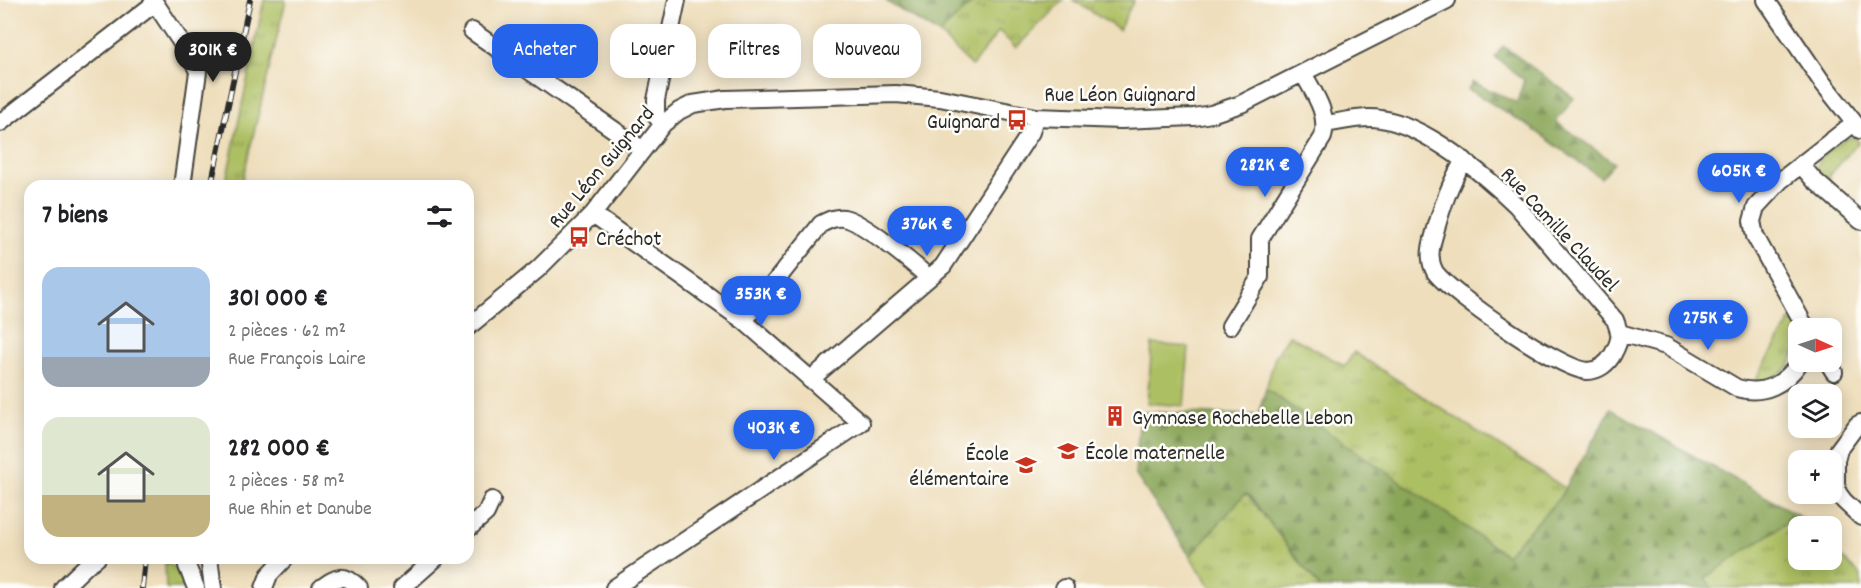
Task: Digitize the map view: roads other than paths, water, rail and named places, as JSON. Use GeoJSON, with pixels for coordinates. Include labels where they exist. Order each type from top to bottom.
{"type":"FeatureCollection","features":[{"type":"Feature","properties":{"kind":"street"},"geometry":{"type":"LineString","coordinates":[[663,124],[656,116],[656,100],[677,0]]}},
{"type":"Feature","properties":{"kind":"street","name":"Rue Léon Guignard"},"geometry":{"type":"LineString","coordinates":[[474,322],[538,269],[593,214],[663,124],[679,111],[693,104],[709,100],[896,94],[940,98],[1035,117],[1112,120],[1194,117],[1241,104],[1447,0]]}},
{"type":"Feature","properties":{"kind":"street"},"geometry":{"type":"LineString","coordinates":[[1766,0],[1822,82],[1858,127],[1823,146],[1780,181],[1756,207],[1752,221],[1755,236],[1800,318]]}},
{"type":"Feature","properties":{"kind":"street"},"geometry":{"type":"LineString","coordinates":[[0,123],[154,2],[193,60],[198,72],[183,180]]}},
{"type":"Feature","properties":{"kind":"street"},"geometry":{"type":"LineString","coordinates":[[472,31],[643,150]]}},
{"type":"Feature","properties":{"kind":"street"},"geometry":{"type":"LineString","coordinates":[[1230,326],[1260,277],[1260,239],[1323,137],[1326,124],[1324,112],[1303,73]]}},
{"type":"Feature","properties":{"kind":"street"},"geometry":{"type":"LineString","coordinates":[[810,380],[943,266],[1031,132],[1035,117]]}},
{"type":"Feature","properties":{"kind":"street","name":"Rue Camille Claudel"},"geometry":{"type":"LineString","coordinates":[[1326,124],[1369,118],[1395,122],[1441,145],[1464,160],[1516,205],[1615,320],[1620,333]]}},
{"type":"Feature","properties":{"kind":"street"},"geometry":{"type":"LineString","coordinates":[[1464,160],[1445,195],[1430,257],[1434,270],[1447,285],[1517,336],[1576,368],[1587,371],[1601,368],[1612,357],[1620,333],[1666,346],[1743,390],[1763,390],[1779,385],[1793,372]]}},
{"type":"Feature","properties":{"kind":"street"},"geometry":{"type":"LineString","coordinates":[[1800,165],[1861,221]]}},
{"type":"Feature","properties":{"kind":"street"},"geometry":{"type":"LineString","coordinates":[[593,214],[744,321],[861,423],[614,588]]}},
{"type":"Feature","properties":{"kind":"street"},"geometry":{"type":"LineString","coordinates":[[744,321],[821,224],[832,218],[851,220],[905,257],[929,278]]}},
{"type":"Feature","properties":{"kind":"street"},"geometry":{"type":"LineString","coordinates":[[1861,423],[1839,449],[1836,471],[1839,493],[1861,517]]}},
{"type":"Feature","properties":{"kind":"street"},"geometry":{"type":"LineString","coordinates":[[474,524],[486,513],[492,500]]}},
{"type":"Feature","properties":{"kind":"street"},"geometry":{"type":"LineString","coordinates":[[63,588],[88,564]]}},
{"type":"Feature","properties":{"kind":"street"},"geometry":{"type":"LineString","coordinates":[[188,564],[196,588]]}},
{"type":"Feature","properties":{"kind":"street"},"geometry":{"type":"LineString","coordinates":[[189,564],[200,576],[210,564]]}},
{"type":"Feature","properties":{"kind":"street"},"geometry":{"type":"LineString","coordinates":[[211,564],[213,588]]}},
{"type":"Feature","properties":{"kind":"street"},"geometry":{"type":"LineString","coordinates":[[264,588],[269,575],[279,564]]}},
{"type":"Feature","properties":{"kind":"street"},"geometry":{"type":"LineString","coordinates":[[402,588],[429,564]]}},
{"type":"Feature","properties":{"kind":"street"},"geometry":{"type":"LineString","coordinates":[[321,588],[339,578],[347,578],[359,588]]}},
{"type":"Feature","properties":{"kind":"railway"},"geometry":{"type":"LineString","coordinates":[[212,180],[250,0]]}},
{"type":"Feature","properties":{"kind":"railway"},"geometry":{"type":"LineString","coordinates":[[142,588],[144,564]]}},
{"type":"Feature","properties":{"kind":"place","name":"Guignard"},"geometry":{"type":"Point","coordinates":[1017,120]}},
{"type":"Feature","properties":{"kind":"place","name":"Créchot"},"geometry":{"type":"Point","coordinates":[579,237]}},
{"type":"Feature","properties":{"kind":"place","name":"Gymnase Rochebelle Lebon"},"geometry":{"type":"Point","coordinates":[1115,416]}},
{"type":"Feature","properties":{"kind":"place","name":"École maternelle"},"geometry":{"type":"Point","coordinates":[1068,451]}},
{"type":"Feature","properties":{"kind":"place","name":"École élémentaire"},"geometry":{"type":"Point","coordinates":[1026,465]}}]}
